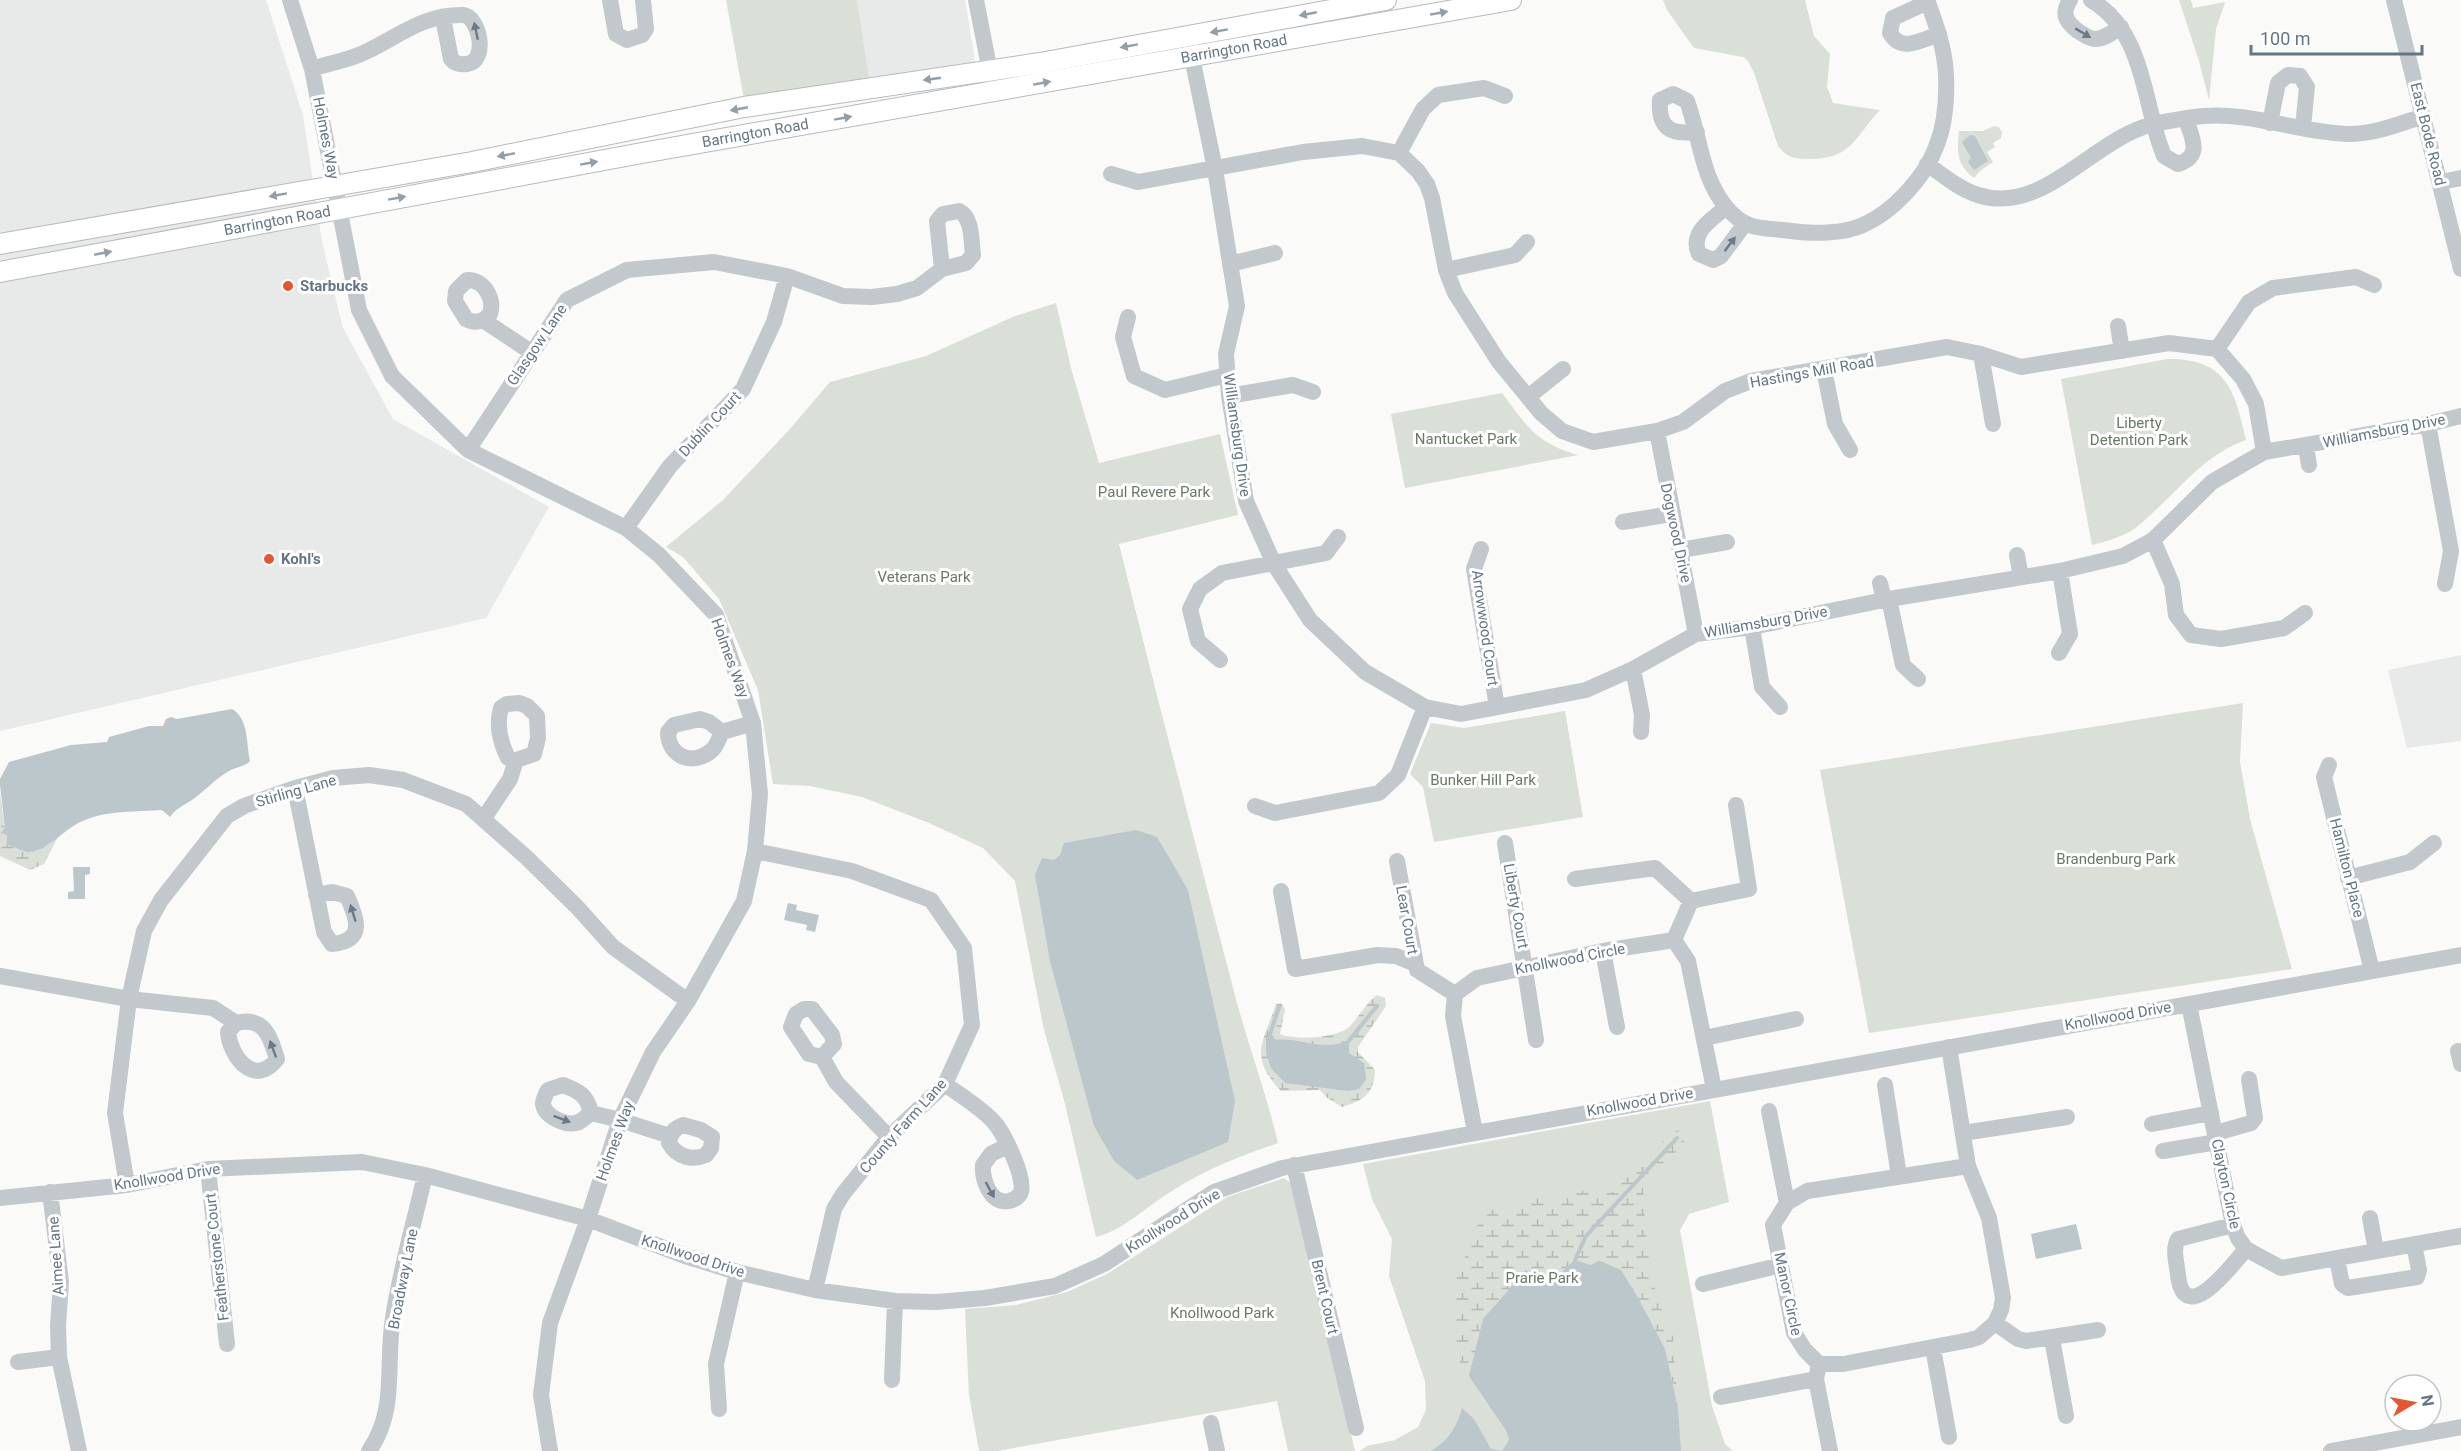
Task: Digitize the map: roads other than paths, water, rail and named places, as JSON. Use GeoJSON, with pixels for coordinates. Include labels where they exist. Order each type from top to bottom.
{"type":"FeatureCollection","features":[{"type":"Feature","properties":{"kind":"main road","name":"Barrington Road"},"geometry":{"type":"LineString","coordinates":[[0,244],[472,162],[753,106],[990,70],[1380,0]]}},
{"type":"Feature","properties":{"kind":"main road","name":"Barrington Road"},"geometry":{"type":"LineString","coordinates":[[0,272],[340,208],[1510,0]]}},
{"type":"Feature","properties":{"kind":"street","name":"Holmes Way"},"geometry":{"type":"LineString","coordinates":[[290,0],[312,69],[359,310],[392,376],[468,450],[626,528],[659,555],[716,615],[753,723],[760,794],[755,851],[744,901],[688,1001],[653,1052],[620,1120],[588,1219],[550,1323],[541,1395],[550,1451]]}},
{"type":"Feature","properties":{"kind":"street"},"geometry":{"type":"LineString","coordinates":[[610,0],[616,34],[627,40],[642,35],[646,29],[643,0]]}},
{"type":"Feature","properties":{"kind":"street"},"geometry":{"type":"LineString","coordinates":[[976,0],[994,91]]}},
{"type":"Feature","properties":{"kind":"street"},"geometry":{"type":"LineString","coordinates":[[1380,0],[1381,23]]}},
{"type":"Feature","properties":{"kind":"street"},"geometry":{"type":"LineString","coordinates":[[2070,0],[2066,6],[2065,17],[2069,24],[2087,37],[2095,39],[2121,27]]}},
{"type":"Feature","properties":{"kind":"street"},"geometry":{"type":"LineString","coordinates":[[2091,0],[2113,17],[2132,43],[2153,124],[2164,156],[2178,164],[2188,161],[2193,153],[2194,146],[2186,119]]}},
{"type":"Feature","properties":{"kind":"street","name":"East Bode Road"},"geometry":{"type":"LineString","coordinates":[[2394,0],[2461,269]]}},
{"type":"Feature","properties":{"kind":"street"},"geometry":{"type":"LineString","coordinates":[[1697,132],[1709,181],[1726,207],[1744,225],[1814,234],[1862,226],[1895,206],[1927,164],[1936,148],[1942,127],[1946,75],[1940,34],[1928,1],[1893,18],[1890,33],[1893,39],[1902,44],[1909,45],[1940,34]]}},
{"type":"Feature","properties":{"kind":"street"},"geometry":{"type":"LineString","coordinates":[[312,69],[357,56],[385,43],[407,28],[442,18]]}},
{"type":"Feature","properties":{"kind":"street","name":"Williamsburg Drive"},"geometry":{"type":"LineString","coordinates":[[1187,36],[1215,169],[1237,306],[1226,354],[1229,396],[1246,501],[1274,564],[1310,620],[1365,672],[1425,707],[1461,714],[1586,690],[1623,668],[1696,634],[1752,627],[1884,594],[2060,571],[2123,556],[2153,540],[2212,482],[2264,452],[2428,424],[2461,416]]}},
{"type":"Feature","properties":{"kind":"street"},"geometry":{"type":"LineString","coordinates":[[2270,123],[2278,83],[2288,75],[2300,76],[2307,87],[2303,128]]}},
{"type":"Feature","properties":{"kind":"street"},"geometry":{"type":"LineString","coordinates":[[1111,174],[1138,182],[1303,152],[1362,146],[1399,153],[1423,109],[1438,95],[1484,88],[1505,96]]}},
{"type":"Feature","properties":{"kind":"street"},"geometry":{"type":"LineString","coordinates":[[1927,164],[1959,186],[1977,194],[2008,199],[2040,189],[2112,142],[2153,124],[2205,116],[2349,134],[2379,131],[2424,116]]}},
{"type":"Feature","properties":{"kind":"street","name":"Hastings Mill Road"},"geometry":{"type":"LineString","coordinates":[[1399,153],[1418,171],[1427,184],[1432,198],[1446,270],[1455,293],[1468,316],[1499,362],[1541,413],[1562,432],[1593,442],[1657,431],[1683,422],[1725,391],[1751,381],[1947,347],[1981,354],[2021,367],[2169,343],[2217,349]]}},
{"type":"Feature","properties":{"kind":"street"},"geometry":{"type":"LineString","coordinates":[[2440,182],[2461,178]]}},
{"type":"Feature","properties":{"kind":"street"},"geometry":{"type":"LineString","coordinates":[[1726,207],[1696,237],[1695,245],[1698,254],[1713,260],[1721,256],[1744,225]]}},
{"type":"Feature","properties":{"kind":"street"},"geometry":{"type":"LineString","coordinates":[[1446,270],[1515,255],[1527,242]]}},
{"type":"Feature","properties":{"kind":"street"},"geometry":{"type":"LineString","coordinates":[[1230,264],[1275,253]]}},
{"type":"Feature","properties":{"kind":"street","name":"Glasgow Lane"},"geometry":{"type":"LineString","coordinates":[[468,450],[567,300],[627,270],[714,262],[787,276],[843,296],[872,297],[897,294],[917,288],[942,269]]}},
{"type":"Feature","properties":{"kind":"street","name":"Dublin Court"},"geometry":{"type":"LineString","coordinates":[[626,528],[670,466],[743,389],[774,322],[787,276]]}},
{"type":"Feature","properties":{"kind":"street"},"geometry":{"type":"LineString","coordinates":[[2264,452],[2256,405],[2243,379],[2217,349],[2249,302],[2273,288],[2355,277],[2374,285]]}},
{"type":"Feature","properties":{"kind":"street"},"geometry":{"type":"LineString","coordinates":[[1128,317],[1123,336],[1134,376],[1165,390],[1227,375]]}},
{"type":"Feature","properties":{"kind":"street"},"geometry":{"type":"LineString","coordinates":[[483,320],[531,352]]}},
{"type":"Feature","properties":{"kind":"street"},"geometry":{"type":"LineString","coordinates":[[2118,326],[2122,351]]}},
{"type":"Feature","properties":{"kind":"street"},"geometry":{"type":"LineString","coordinates":[[1981,354],[1993,424]]}},
{"type":"Feature","properties":{"kind":"street"},"geometry":{"type":"LineString","coordinates":[[1528,398],[1563,369]]}},
{"type":"Feature","properties":{"kind":"street"},"geometry":{"type":"LineString","coordinates":[[1824,370],[1835,424],[1850,450]]}},
{"type":"Feature","properties":{"kind":"street"},"geometry":{"type":"LineString","coordinates":[[1229,396],[1293,385],[1313,392]]}},
{"type":"Feature","properties":{"kind":"street"},"geometry":{"type":"LineString","coordinates":[[2428,424],[2451,551],[2445,584]]}},
{"type":"Feature","properties":{"kind":"street","name":"Dogwood Drive"},"geometry":{"type":"LineString","coordinates":[[1657,431],[1671,514],[1681,550],[1696,634]]}},
{"type":"Feature","properties":{"kind":"street","name":"Williamsburg Drive"},"geometry":{"type":"LineString","coordinates":[[2306,446],[2309,465]]}},
{"type":"Feature","properties":{"kind":"street"},"geometry":{"type":"LineString","coordinates":[[1623,522],[1671,514]]}},
{"type":"Feature","properties":{"kind":"street"},"geometry":{"type":"LineString","coordinates":[[1220,660],[1198,641],[1190,609],[1200,590],[1222,573],[1326,553],[1338,537]]}},
{"type":"Feature","properties":{"kind":"street"},"geometry":{"type":"LineString","coordinates":[[2153,540],[2172,584],[2176,615],[2191,635],[2221,639],[2284,628],[2306,613]]}},
{"type":"Feature","properties":{"kind":"street"},"geometry":{"type":"LineString","coordinates":[[1681,550],[1726,542]]}},
{"type":"Feature","properties":{"kind":"street","name":"Arrowwood Court"},"geometry":{"type":"LineString","coordinates":[[1481,549],[1474,569],[1497,707]]}},
{"type":"Feature","properties":{"kind":"street"},"geometry":{"type":"LineString","coordinates":[[2017,555],[2021,577]]}},
{"type":"Feature","properties":{"kind":"street"},"geometry":{"type":"LineString","coordinates":[[2059,653],[2070,634],[2060,571]]}},
{"type":"Feature","properties":{"kind":"street"},"geometry":{"type":"LineString","coordinates":[[1884,594],[1903,665],[1918,679]]}},
{"type":"Feature","properties":{"kind":"street"},"geometry":{"type":"LineString","coordinates":[[1752,627],[1762,687],[1779,707]]}},
{"type":"Feature","properties":{"kind":"street"},"geometry":{"type":"LineString","coordinates":[[1623,668],[1642,715],[1641,732]]}},
{"type":"Feature","properties":{"kind":"street"},"geometry":{"type":"LineString","coordinates":[[1255,806],[1275,813],[1379,793],[1398,775],[1425,707]]}},
{"type":"Feature","properties":{"kind":"street"},"geometry":{"type":"LineString","coordinates":[[722,732],[753,723]]}},
{"type":"Feature","properties":{"kind":"street"},"geometry":{"type":"LineString","coordinates":[[484,818],[510,779],[516,760]]}},
{"type":"Feature","properties":{"kind":"street","name":"Hamilton Place"},"geometry":{"type":"LineString","coordinates":[[2329,765],[2324,777],[2373,971]]}},
{"type":"Feature","properties":{"kind":"street","name":"Stirling Lane"},"geometry":{"type":"LineString","coordinates":[[127,1185],[115,1113],[129,999],[144,931],[153,912],[203,844],[227,816],[244,806],[295,789],[333,778],[369,775],[403,780],[466,804],[484,818],[577,907],[613,947],[688,1001]]}},
{"type":"Feature","properties":{"kind":"street"},"geometry":{"type":"LineString","coordinates":[[295,789],[316,895]]}},
{"type":"Feature","properties":{"kind":"street"},"geometry":{"type":"LineString","coordinates":[[1691,901],[1749,889],[1736,805]]}},
{"type":"Feature","properties":{"kind":"street","name":"Liberty Court"},"geometry":{"type":"LineString","coordinates":[[1505,843],[1536,1040]]}},
{"type":"Feature","properties":{"kind":"street"},"geometry":{"type":"LineString","coordinates":[[2348,878],[2410,862],[2434,843]]}},
{"type":"Feature","properties":{"kind":"street","name":"County Farm Lane"},"geometry":{"type":"LineString","coordinates":[[755,851],[852,871],[931,900],[964,948],[972,1025],[945,1084],[889,1137],[843,1194],[834,1209],[815,1290]]}},
{"type":"Feature","properties":{"kind":"street","name":"Lear Court"},"geometry":{"type":"LineString","coordinates":[[1397,861],[1417,970],[1455,994]]}},
{"type":"Feature","properties":{"kind":"street"},"geometry":{"type":"LineString","coordinates":[[1575,879],[1655,868],[1691,901]]}},
{"type":"Feature","properties":{"kind":"street"},"geometry":{"type":"LineString","coordinates":[[1281,891],[1295,969],[1378,955],[1396,956],[1415,964]]}},
{"type":"Feature","properties":{"kind":"street"},"geometry":{"type":"LineString","coordinates":[[1691,901],[1674,940],[1688,961],[1714,1089]]}},
{"type":"Feature","properties":{"kind":"street","name":"Knollwood Circle"},"geometry":{"type":"LineString","coordinates":[[1455,994],[1477,978],[1603,951],[1674,940]]}},
{"type":"Feature","properties":{"kind":"street"},"geometry":{"type":"LineString","coordinates":[[1603,951],[1617,1028]]}},
{"type":"Feature","properties":{"kind":"street","name":"Knollwood Drive"},"geometry":{"type":"LineString","coordinates":[[0,1198],[127,1185],[208,1169],[362,1162],[425,1175],[588,1219],[685,1256],[737,1272],[815,1290],[895,1301],[936,1302],[985,1298],[1055,1286],[1104,1264],[1214,1192],[1294,1165],[2461,955]]}},
{"type":"Feature","properties":{"kind":"street"},"geometry":{"type":"LineString","coordinates":[[0,976],[129,999],[213,1008],[236,1023]]}},
{"type":"Feature","properties":{"kind":"street"},"geometry":{"type":"LineString","coordinates":[[1455,994],[1453,1016],[1475,1132]]}},
{"type":"Feature","properties":{"kind":"street","name":"Clayton Circle"},"geometry":{"type":"LineString","coordinates":[[2189,1004],[2233,1225],[2246,1249],[2281,1268],[2461,1236]]}},
{"type":"Feature","properties":{"kind":"street"},"geometry":{"type":"LineString","coordinates":[[1704,1038],[1796,1019]]}},
{"type":"Feature","properties":{"kind":"street"},"geometry":{"type":"LineString","coordinates":[[1721,1398],[1843,1364],[1933,1348],[1979,1337],[1995,1323],[2001,1310],[2001,1286],[1989,1218],[1968,1166],[1948,1047]]}},
{"type":"Feature","properties":{"kind":"street"},"geometry":{"type":"LineString","coordinates":[[822,1057],[836,1082],[889,1137]]}},
{"type":"Feature","properties":{"kind":"street"},"geometry":{"type":"LineString","coordinates":[[2163,1151],[2216,1137],[2251,1123],[2255,1118],[2249,1079]]}},
{"type":"Feature","properties":{"kind":"street"},"geometry":{"type":"LineString","coordinates":[[945,1084],[991,1119],[1007,1146]]}},
{"type":"Feature","properties":{"kind":"street"},"geometry":{"type":"LineString","coordinates":[[1885,1085],[1899,1176]]}},
{"type":"Feature","properties":{"kind":"street"},"geometry":{"type":"LineString","coordinates":[[1769,1111],[1787,1203],[1807,1191],[1968,1166]]}},
{"type":"Feature","properties":{"kind":"street"},"geometry":{"type":"LineString","coordinates":[[591,1113],[670,1136]]}},
{"type":"Feature","properties":{"kind":"street"},"geometry":{"type":"LineString","coordinates":[[2152,1124],[2211,1113]]}},
{"type":"Feature","properties":{"kind":"street"},"geometry":{"type":"LineString","coordinates":[[1963,1133],[2067,1117]]}},
{"type":"Feature","properties":{"kind":"street","name":"Brent Court"},"geometry":{"type":"LineString","coordinates":[[1294,1165],[1356,1428]]}},
{"type":"Feature","properties":{"kind":"street","name":"Featherstone Court"},"geometry":{"type":"LineString","coordinates":[[208,1169],[227,1344]]}},
{"type":"Feature","properties":{"kind":"street","name":"Broadway Lane"},"geometry":{"type":"LineString","coordinates":[[369,1451],[384,1424],[388,1407],[392,1319],[425,1175]]}},
{"type":"Feature","properties":{"kind":"street","name":"Aimee Lane"},"geometry":{"type":"LineString","coordinates":[[51,1192],[61,1282],[58,1326],[59,1357]]}},
{"type":"Feature","properties":{"kind":"street","name":"Manor Circle"},"geometry":{"type":"LineString","coordinates":[[1787,1203],[1773,1225],[1794,1333],[1818,1372]]}},
{"type":"Feature","properties":{"kind":"street"},"geometry":{"type":"LineString","coordinates":[[2370,1218],[2376,1251]]}},
{"type":"Feature","properties":{"kind":"street"},"geometry":{"type":"LineString","coordinates":[[2233,1225],[2178,1239],[2175,1246],[2182,1293],[2187,1296],[2199,1295],[2211,1288],[2246,1249]]}},
{"type":"Feature","properties":{"kind":"street"},"geometry":{"type":"LineString","coordinates":[[2337,1259],[2342,1284],[2348,1288],[2417,1277],[2419,1270],[2414,1244]]}},
{"type":"Feature","properties":{"kind":"street"},"geometry":{"type":"LineString","coordinates":[[1703,1284],[1781,1265]]}},
{"type":"Feature","properties":{"kind":"street"},"geometry":{"type":"LineString","coordinates":[[719,1409],[716,1364],[737,1272]]}},
{"type":"Feature","properties":{"kind":"street"},"geometry":{"type":"LineString","coordinates":[[891,1380],[895,1301]]}},
{"type":"Feature","properties":{"kind":"street"},"geometry":{"type":"LineString","coordinates":[[1995,1323],[2018,1339],[2026,1341],[2098,1330]]}},
{"type":"Feature","properties":{"kind":"street"},"geometry":{"type":"LineString","coordinates":[[2052,1338],[2066,1416]]}},
{"type":"Feature","properties":{"kind":"street"},"geometry":{"type":"LineString","coordinates":[[1933,1348],[1949,1437]]}},
{"type":"Feature","properties":{"kind":"street"},"geometry":{"type":"LineString","coordinates":[[18,1362],[59,1357],[79,1451]]}},
{"type":"Feature","properties":{"kind":"street"},"geometry":{"type":"LineString","coordinates":[[1818,1372],[1830,1451]]}},
{"type":"Feature","properties":{"kind":"street"},"geometry":{"type":"LineString","coordinates":[[1211,1423],[1216,1451]]}},
{"type":"Feature","properties":{"kind":"street"},"geometry":{"type":"LineString","coordinates":[[2331,1451],[2461,1427]]}},
{"type":"Feature","properties":{"kind":"waterway"},"geometry":{"type":"LineString","coordinates":[[1347,1043],[1377,1006]]}},
{"type":"Feature","properties":{"kind":"waterway"},"geometry":{"type":"LineString","coordinates":[[1270,1034],[1279,1007]]}},
{"type":"Feature","properties":{"kind":"waterway"},"geometry":{"type":"LineString","coordinates":[[1575,1260],[1586,1236],[1677,1138]]}},
{"type":"Feature","properties":{"kind":"place","name":"Starbucks"},"geometry":{"type":"Point","coordinates":[288,286]}},
{"type":"Feature","properties":{"kind":"place","name":"Kohl's"},"geometry":{"type":"Point","coordinates":[269,559]}},
{"type":"Feature","properties":{"kind":"park label","name":"Liberty Detention Park"},"geometry":{"type":"Point","coordinates":[2139,432]}},
{"type":"Feature","properties":{"kind":"park label","name":"Nantucket Park"},"geometry":{"type":"Point","coordinates":[1466,439]}},
{"type":"Feature","properties":{"kind":"park label","name":"Paul Revere Park"},"geometry":{"type":"Point","coordinates":[1154,492]}},
{"type":"Feature","properties":{"kind":"park label","name":"Veterans Park"},"geometry":{"type":"Point","coordinates":[924,577]}},
{"type":"Feature","properties":{"kind":"park label","name":"Bunker Hill Park"},"geometry":{"type":"Point","coordinates":[1483,780]}},
{"type":"Feature","properties":{"kind":"park label","name":"Brandenburg Park"},"geometry":{"type":"Point","coordinates":[2116,859]}},
{"type":"Feature","properties":{"kind":"park label","name":"Prarie Park"},"geometry":{"type":"Point","coordinates":[1542,1278]}},
{"type":"Feature","properties":{"kind":"park label","name":"Knollwood Park"},"geometry":{"type":"Point","coordinates":[1222,1313]}}]}
